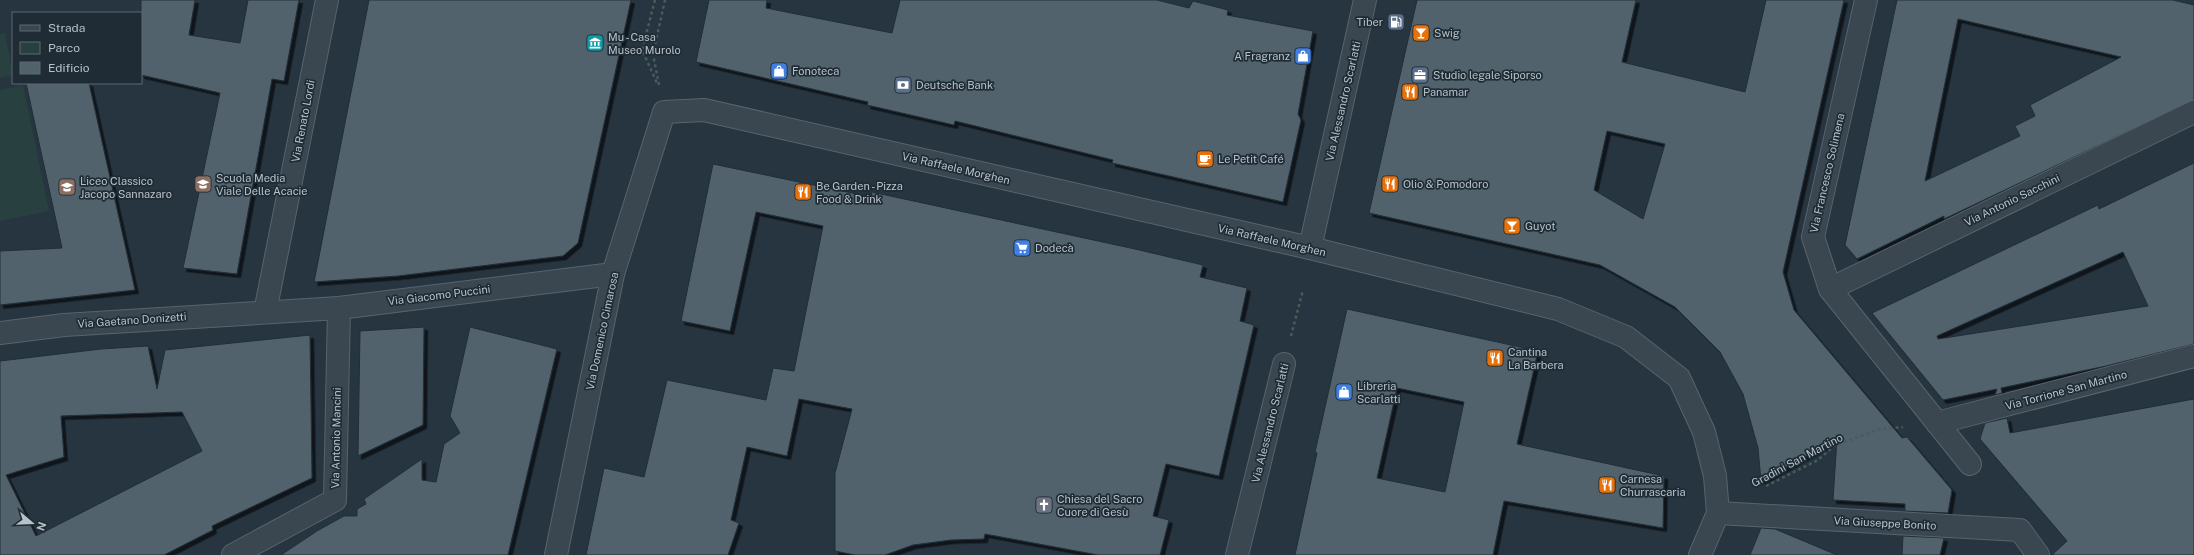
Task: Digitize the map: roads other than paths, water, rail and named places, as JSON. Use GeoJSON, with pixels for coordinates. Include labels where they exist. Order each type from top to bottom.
{"type":"FeatureCollection","features":[{"type":"Feature","properties":{"kind":"street","name":"Via Renato Lordi"},"geometry":{"type":"LineString","coordinates":[[265,312],[327,0]]}},
{"type":"Feature","properties":{"kind":"street","name":"Via Alessandro Scarlatti"},"geometry":{"type":"LineString","coordinates":[[1310,248],[1365,0]]}},
{"type":"Feature","properties":{"kind":"street","name":"Via Francesco Solimena"},"geometry":{"type":"LineString","coordinates":[[1866,0],[1813,237],[1830,289],[1970,464]]}},
{"type":"Feature","properties":{"kind":"street","name":"Via Raffaele Morghen"},"geometry":{"type":"LineString","coordinates":[[664,112],[704,110],[1310,248],[1558,309],[1626,337],[1679,378],[1704,432],[1715,476],[1718,513],[1700,555]]}},
{"type":"Feature","properties":{"kind":"street","name":"Via Domenico Cimarosa"},"geometry":{"type":"LineString","coordinates":[[556,555],[613,274],[664,112]]}},
{"type":"Feature","properties":{"kind":"street","name":"Via Antonio Sacchini"},"geometry":{"type":"LineString","coordinates":[[1830,289],[2194,112]]}},
{"type":"Feature","properties":{"kind":"street","name":"Via Giacomo Puccini"},"geometry":{"type":"LineString","coordinates":[[265,312],[339,308],[613,274]]}},
{"type":"Feature","properties":{"kind":"street","name":"Via Antonio Mancini"},"geometry":{"type":"LineString","coordinates":[[233,555],[335,500],[339,308]]}},
{"type":"Feature","properties":{"kind":"street","name":"Via Gaetano Donizetti"},"geometry":{"type":"LineString","coordinates":[[0,333],[64,325],[265,312]]}},
{"type":"Feature","properties":{"kind":"street","name":"Via Torrione San Martino"},"geometry":{"type":"LineString","coordinates":[[1937,423],[2194,356]]}},
{"type":"Feature","properties":{"kind":"street","name":"Via Alessandro Scarlatti"},"geometry":{"type":"LineString","coordinates":[[1237,555],[1284,364]]}},
{"type":"Feature","properties":{"kind":"street","name":"Via Giuseppe Bonito"},"geometry":{"type":"LineString","coordinates":[[1718,513],[2020,530],[2038,555]]}},
{"type":"Feature","properties":{"kind":"place","name":"Tiber"},"geometry":{"type":"Point","coordinates":[1396,22]}},
{"type":"Feature","properties":{"kind":"place","name":"Swig"},"geometry":{"type":"Point","coordinates":[1421,33]}},
{"type":"Feature","properties":{"kind":"place","name":"Mu - Casa Museo Murolo"},"geometry":{"type":"Point","coordinates":[595,43]}},
{"type":"Feature","properties":{"kind":"place","name":"A Fragranz"},"geometry":{"type":"Point","coordinates":[1303,56]}},
{"type":"Feature","properties":{"kind":"place","name":"Fonoteca"},"geometry":{"type":"Point","coordinates":[779,71]}},
{"type":"Feature","properties":{"kind":"place","name":"Studio legale Siporso"},"geometry":{"type":"Point","coordinates":[1420,75]}},
{"type":"Feature","properties":{"kind":"place","name":"Deutsche Bank"},"geometry":{"type":"Point","coordinates":[903,85]}},
{"type":"Feature","properties":{"kind":"place","name":"Panamar"},"geometry":{"type":"Point","coordinates":[1410,92]}},
{"type":"Feature","properties":{"kind":"place","name":"Le Petit Café"},"geometry":{"type":"Point","coordinates":[1205,159]}},
{"type":"Feature","properties":{"kind":"place","name":"Scuola Media Viale Delle Acacie"},"geometry":{"type":"Point","coordinates":[203,184]}},
{"type":"Feature","properties":{"kind":"place","name":"Olio & Pomodoro"},"geometry":{"type":"Point","coordinates":[1390,184]}},
{"type":"Feature","properties":{"kind":"place","name":"Liceo Classico Jacopo Sannazaro"},"geometry":{"type":"Point","coordinates":[67,187]}},
{"type":"Feature","properties":{"kind":"place","name":"Be Garden - Pizza Food & Drink"},"geometry":{"type":"Point","coordinates":[803,192]}},
{"type":"Feature","properties":{"kind":"place","name":"Guyot"},"geometry":{"type":"Point","coordinates":[1512,226]}},
{"type":"Feature","properties":{"kind":"place","name":"Dodecà"},"geometry":{"type":"Point","coordinates":[1022,248]}},
{"type":"Feature","properties":{"kind":"place","name":"Cantina La Barbera"},"geometry":{"type":"Point","coordinates":[1495,358]}},
{"type":"Feature","properties":{"kind":"place","name":"Libreria Scarlatti"},"geometry":{"type":"Point","coordinates":[1344,392]}},
{"type":"Feature","properties":{"kind":"place","name":"Carnesa Churrascaria"},"geometry":{"type":"Point","coordinates":[1607,485]}},
{"type":"Feature","properties":{"kind":"place","name":"Chiesa del Sacro Cuore di Gesù"},"geometry":{"type":"Point","coordinates":[1044,505]}}]}
